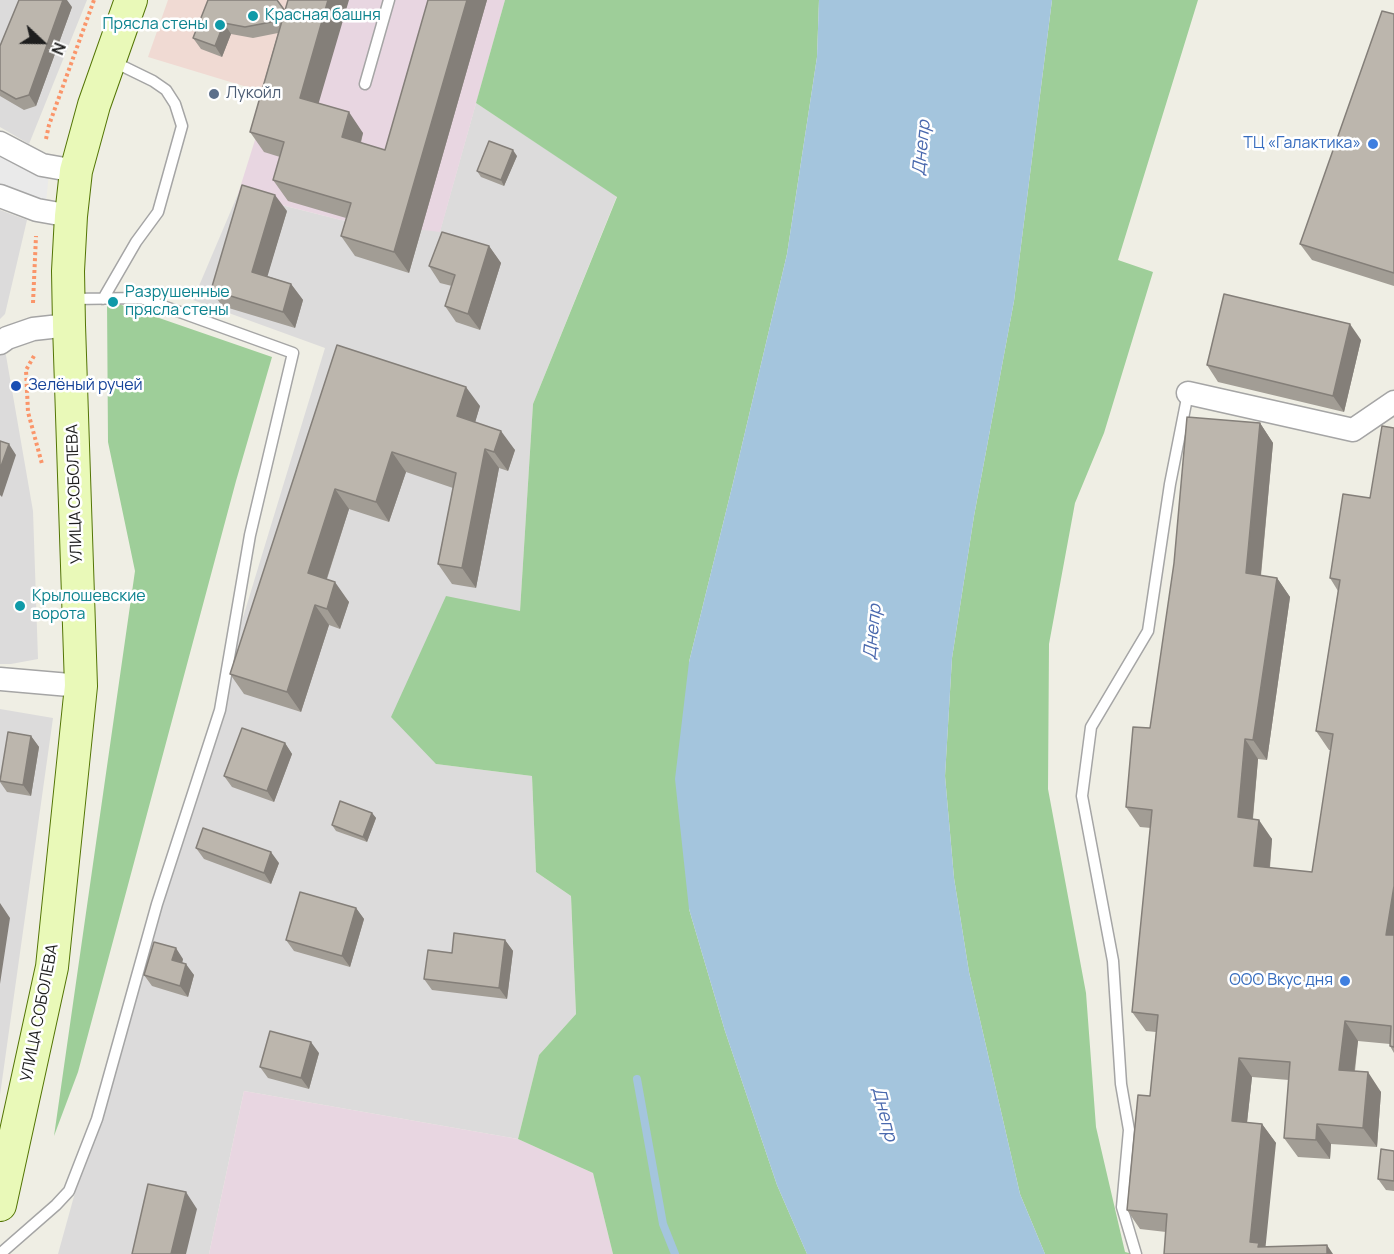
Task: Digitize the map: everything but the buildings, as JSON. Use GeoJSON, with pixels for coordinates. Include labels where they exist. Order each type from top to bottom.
{"type":"FeatureCollection","features":[{"type":"Feature","properties":{"kind":"main road","name":"УЛИЦА СОБОЛЕВА"},"geometry":{"type":"LineString","coordinates":[[0,1205],[52,967],[81,686],[68,271],[76,171],[94,105],[131,0]]}},
{"type":"Feature","properties":{"kind":"street"},"geometry":{"type":"LineString","coordinates":[[0,143],[42,165],[76,171]]}},
{"type":"Feature","properties":{"kind":"street"},"geometry":{"type":"LineString","coordinates":[[0,196],[37,210],[72,216]]}},
{"type":"Feature","properties":{"kind":"street"},"geometry":{"type":"LineString","coordinates":[[0,343],[69,312]]}},
{"type":"Feature","properties":{"kind":"street"},"geometry":{"type":"LineString","coordinates":[[1188,393],[1353,430],[1394,402]]}},
{"type":"Feature","properties":{"kind":"street"},"geometry":{"type":"LineString","coordinates":[[0,679],[81,686]]}},
{"type":"Feature","properties":{"kind":"lane"},"geometry":{"type":"LineString","coordinates":[[365,84],[389,0]]}},
{"type":"Feature","properties":{"kind":"lane"},"geometry":{"type":"LineString","coordinates":[[104,299],[136,242],[158,212],[182,126],[175,104],[166,90],[153,81],[109,60]]}},
{"type":"Feature","properties":{"kind":"lane"},"geometry":{"type":"LineString","coordinates":[[0,1254],[69,1191],[97,1119],[157,904],[220,710],[250,536],[293,353],[141,298],[104,299],[69,312]]}},
{"type":"Feature","properties":{"kind":"lane"},"geometry":{"type":"LineString","coordinates":[[1136,1254],[1122,1207],[1129,1130],[1121,1084],[1113,961],[1082,796],[1091,727],[1148,631],[1170,484],[1188,393]]}},
{"type":"Feature","properties":{"kind":"shaded area"},"geometry":{"type":"Polygon","coordinates":[[[0,0],[87,0],[29,144],[0,127],[0,0]]]}},
{"type":"Feature","properties":{"kind":"shaded area"},"geometry":{"type":"Polygon","coordinates":[[[168,0],[299,0],[270,94],[148,57],[168,0]]]}},
{"type":"Feature","properties":{"kind":"shaded area"},"geometry":{"type":"Polygon","coordinates":[[[299,0],[505,0],[440,232],[341,220],[238,194],[299,0]]]}},
{"type":"Feature","properties":{"kind":"shaded area"},"geometry":{"type":"Polygon","coordinates":[[[476,103],[617,196],[533,404],[520,611],[436,764],[532,776],[536,872],[571,896],[576,1014],[539,1055],[518,1139],[244,1091],[209,1254],[58,1254],[146,936],[325,348],[193,300],[238,194],[341,220],[440,231],[476,103]]]}},
{"type":"Feature","properties":{"kind":"shaded area"},"geometry":{"type":"Polygon","coordinates":[[[0,149],[49,172],[46,203],[0,185],[0,149]]]}},
{"type":"Feature","properties":{"kind":"shaded area"},"geometry":{"type":"Polygon","coordinates":[[[0,210],[27,220],[5,314],[0,319],[0,210]]]}},
{"type":"Feature","properties":{"kind":"shaded area"},"geometry":{"type":"Polygon","coordinates":[[[4,344],[33,511],[38,659],[11,664],[0,664],[0,350],[4,344]]]}},
{"type":"Feature","properties":{"kind":"shaded area"},"geometry":{"type":"Polygon","coordinates":[[[0,709],[53,718],[0,1095],[0,709]]]}},
{"type":"Feature","properties":{"kind":"shaded area"},"geometry":{"type":"Polygon","coordinates":[[[244,1091],[518,1139],[593,1173],[613,1254],[209,1254],[244,1091]]]}},
{"type":"Feature","properties":{"kind":"green space"},"geometry":{"type":"Polygon","coordinates":[[[505,0],[819,0],[817,57],[787,254],[689,662],[689,909],[725,1031],[777,1185],[807,1254],[613,1254],[593,1173],[518,1139],[539,1055],[576,1014],[571,896],[536,872],[532,776],[436,764],[391,717],[446,596],[520,611],[533,404],[617,197],[476,103],[505,0]]]}},
{"type":"Feature","properties":{"kind":"green space"},"geometry":{"type":"Polygon","coordinates":[[[1052,0],[1198,0],[1118,260],[1153,272],[1104,433],[1075,503],[1049,644],[1048,789],[1086,993],[1096,1127],[1125,1252],[1133,1254],[1045,1254],[1020,1194],[969,972],[954,878],[945,776],[952,658],[974,516],[1014,301],[1052,0]]]}},
{"type":"Feature","properties":{"kind":"green space"},"geometry":{"type":"Polygon","coordinates":[[[107,300],[272,357],[236,481],[78,1072],[54,1136],[135,571],[108,442],[107,300]]]}},
{"type":"Feature","properties":{"kind":"water","name":"Днепр"},"geometry":{"type":"Polygon","coordinates":[[[819,0],[1052,0],[1014,301],[974,516],[952,658],[945,776],[954,878],[969,972],[1020,1194],[1045,1254],[807,1254],[777,1185],[725,1031],[689,909],[675,779],[689,662],[787,254],[817,57],[819,0]]]}},
{"type":"Feature","properties":{"kind":"waterway"},"geometry":{"type":"LineString","coordinates":[[637,1079],[663,1224],[675,1254]]}},
{"type":"Feature","properties":{"kind":"place","name":"Красная башня"},"geometry":{"type":"Point","coordinates":[253,16]}},
{"type":"Feature","properties":{"kind":"place","name":"Прясла стены"},"geometry":{"type":"Point","coordinates":[220,25]}},
{"type":"Feature","properties":{"kind":"place","name":"Лукойл"},"geometry":{"type":"Point","coordinates":[214,94]}},
{"type":"Feature","properties":{"kind":"place","name":"ТЦ «Галактика»"},"geometry":{"type":"Point","coordinates":[1373,144]}},
{"type":"Feature","properties":{"kind":"place","name":"Разрушенные прясла стены"},"geometry":{"type":"Point","coordinates":[113,302]}},
{"type":"Feature","properties":{"kind":"place","name":"Зелёный ручей"},"geometry":{"type":"Point","coordinates":[16,386]}},
{"type":"Feature","properties":{"kind":"place","name":"Крылошевские ворота"},"geometry":{"type":"Point","coordinates":[20,606]}},
{"type":"Feature","properties":{"kind":"place","name":"ООО Вкус дня"},"geometry":{"type":"Point","coordinates":[1345,981]}}]}
